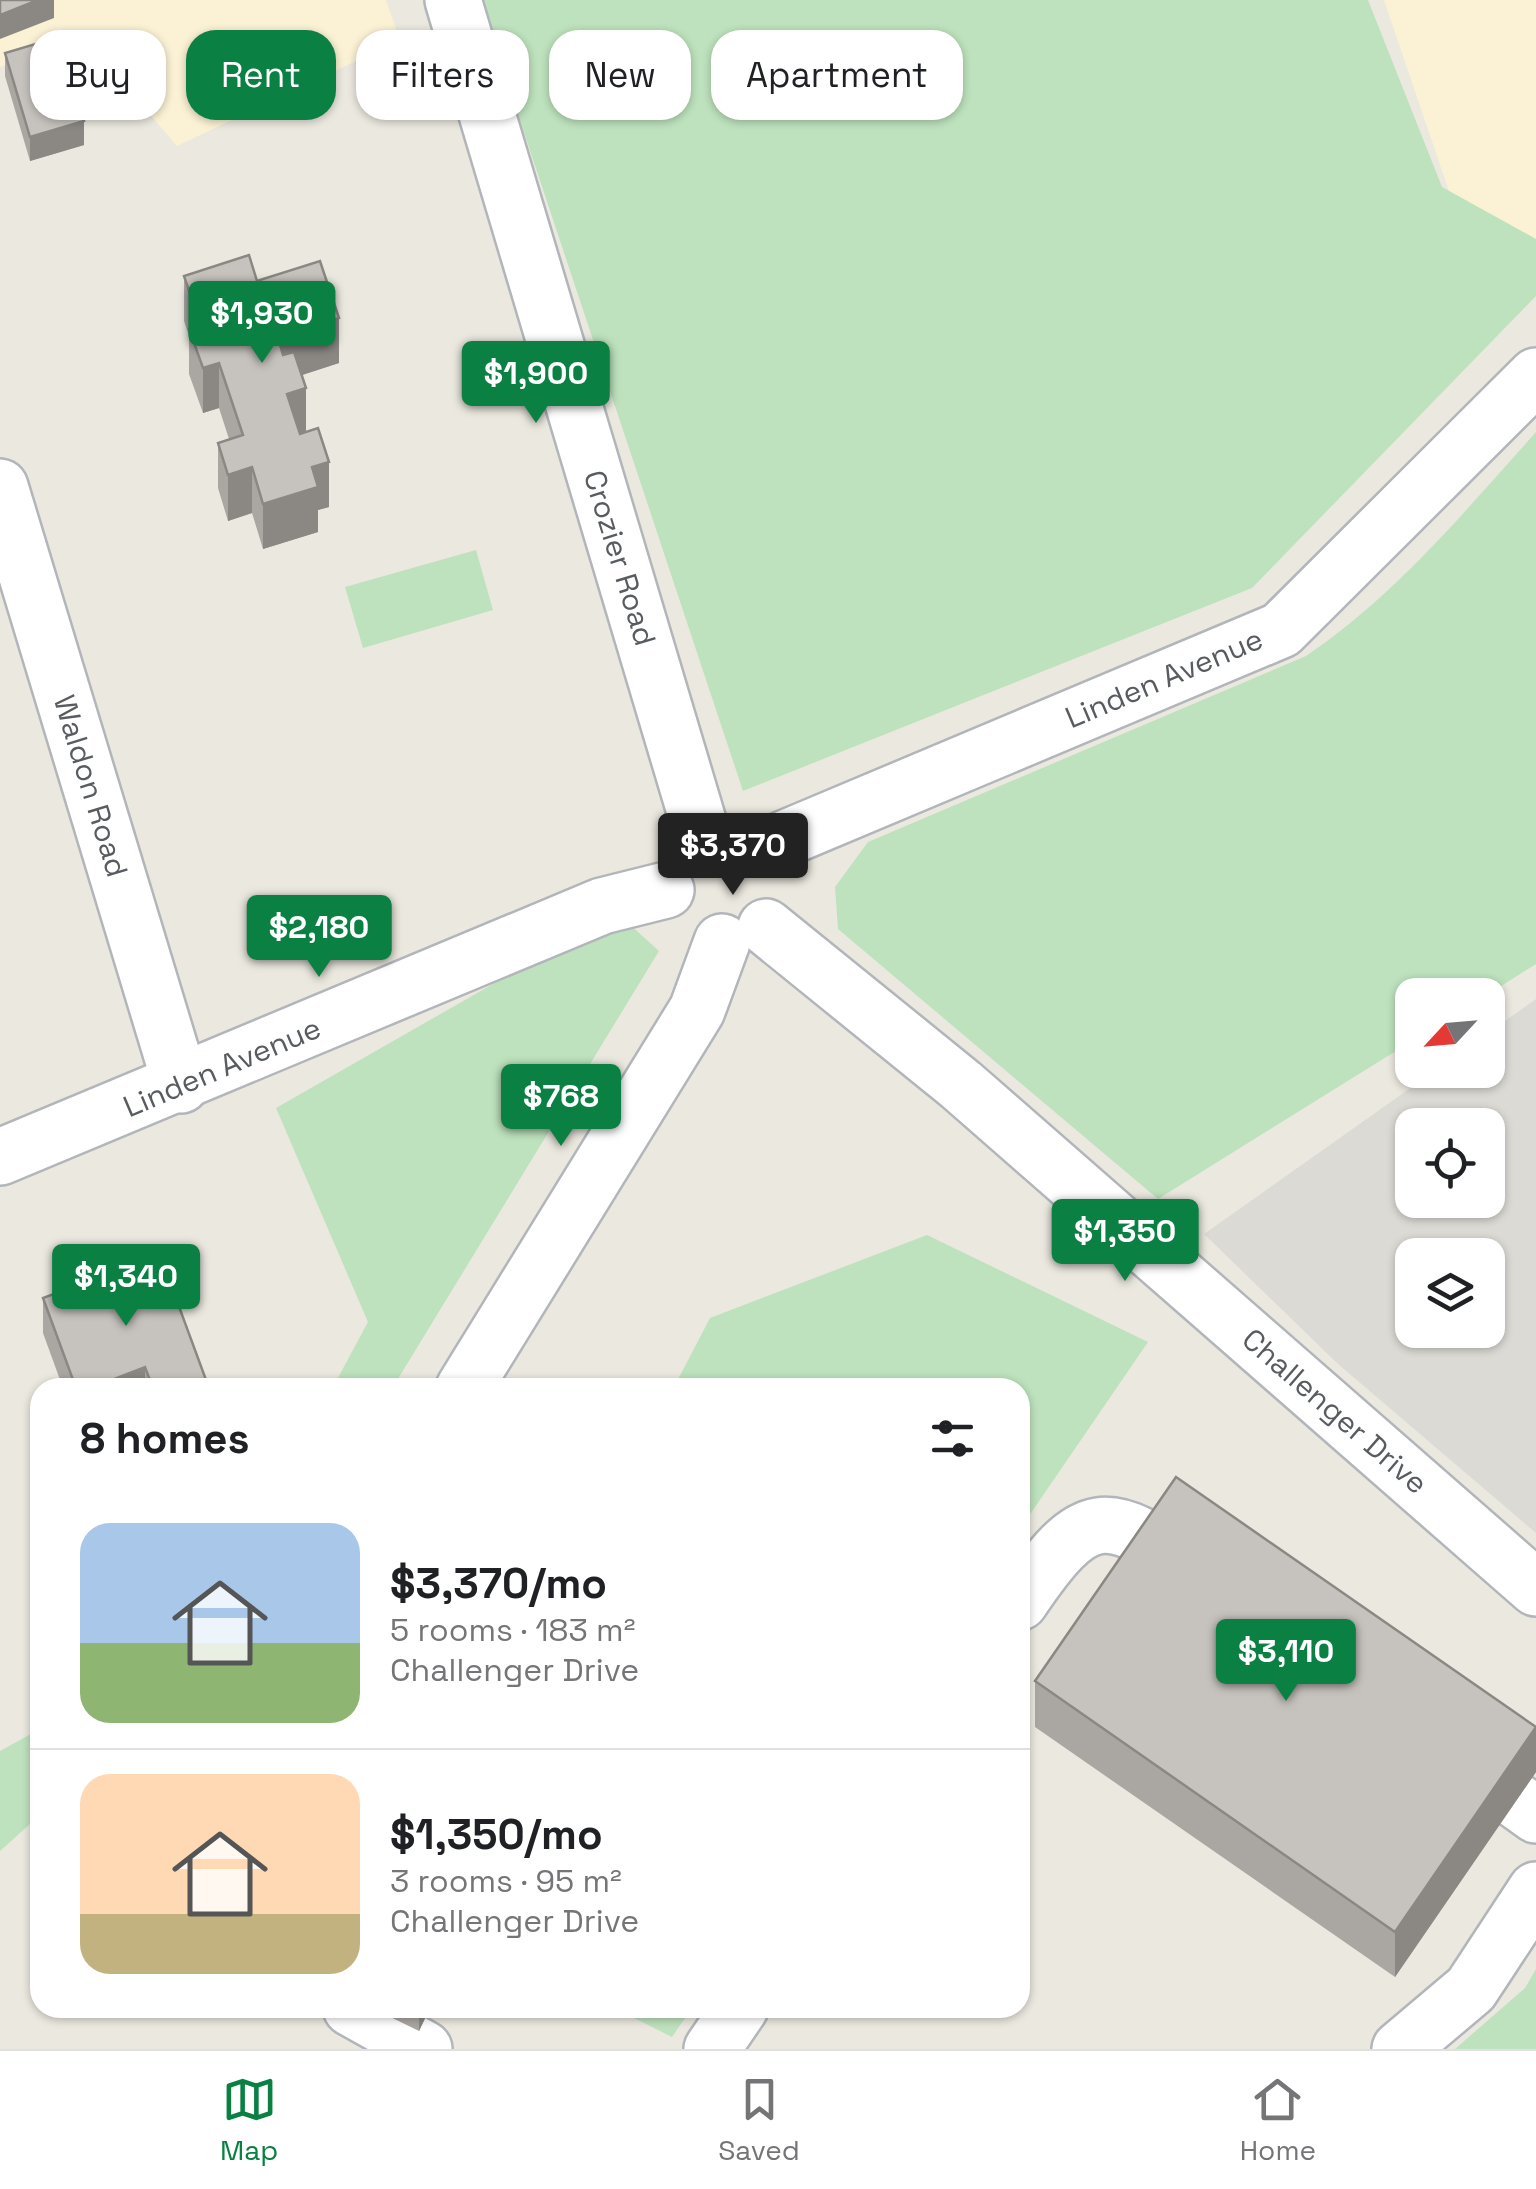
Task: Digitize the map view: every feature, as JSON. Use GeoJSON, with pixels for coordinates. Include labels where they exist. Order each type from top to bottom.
{"type":"FeatureCollection","features":[{"type":"Feature","properties":{"kind":"street","name":"Crozier Road"},"geometry":{"type":"LineString","coordinates":[[454,0],[700,828]]}},
{"type":"Feature","properties":{"kind":"street","name":"Linden Avenue"},"geometry":{"type":"LineString","coordinates":[[772,844],[1281,630],[1536,376]]}},
{"type":"Feature","properties":{"kind":"street","name":"Waldon Road"},"geometry":{"type":"LineString","coordinates":[[5,520],[181,1085]]}},
{"type":"Feature","properties":{"kind":"street"},"geometry":{"type":"LineString","coordinates":[[470,1378],[744,934],[783,901],[785,872],[772,844],[751,828],[726,822],[700,828],[680,843],[668,866],[666,890],[676,916],[696,934],[744,934]]}},
{"type":"Feature","properties":{"kind":"street","name":"Linden Avenue"},"geometry":{"type":"LineString","coordinates":[[0,1158],[602,906],[666,890]]}},
{"type":"Feature","properties":{"kind":"street","name":"Challenger Drive"},"geometry":{"type":"LineString","coordinates":[[744,934],[961,1085],[1536,1588]]}},
{"type":"Feature","properties":{"kind":"street"},"geometry":{"type":"LineString","coordinates":[[1030,1587],[1054,1552],[1076,1531],[1102,1524],[1143,1532],[1237,1600]]}},
{"type":"Feature","properties":{"kind":"street"},"geometry":{"type":"LineString","coordinates":[[1410,1724],[1536,1815]]}},
{"type":"Feature","properties":{"kind":"street"},"geometry":{"type":"LineString","coordinates":[[1400,2049],[1471,1989],[1536,1890]]}},
{"type":"Feature","properties":{"kind":"street"},"geometry":{"type":"LineString","coordinates":[[368,2018],[424,2049]]}},
{"type":"Feature","properties":{"kind":"street"},"geometry":{"type":"LineString","coordinates":[[712,2049],[733,2018]]}},
{"type":"Feature","properties":{"kind":"shaded area"},"geometry":{"type":"Polygon","coordinates":[[[0,0],[386,0],[396,30],[356,30],[356,61],[336,70],[336,30],[186,30],[186,120],[232,120],[177,146],[155,120],[166,120],[166,30],[30,30],[30,57],[0,67],[0,0]]]}},
{"type":"Feature","properties":{"kind":"shaded area"},"geometry":{"type":"Polygon","coordinates":[[[1384,0],[1536,0],[1536,275],[1453,203],[1384,0]]]}},
{"type":"Feature","properties":{"kind":"shaded area"},"geometry":{"type":"Polygon","coordinates":[[[1536,999],[1536,1533],[1338,1364],[1204,1234],[1411,1088],[1505,1088],[1505,1021],[1536,999]]]}},
{"type":"Feature","properties":{"kind":"green space"},"geometry":{"type":"Polygon","coordinates":[[[480,0],[1368,0],[1442,187],[1536,239],[1536,296],[1252,588],[743,791],[520,120],[529,120],[529,30],[490,30],[480,0]]]}},
{"type":"Feature","properties":{"kind":"green space"},"geometry":{"type":"Polygon","coordinates":[[[1536,432],[1536,964],[1505,984],[1505,978],[1395,978],[1395,1052],[1158,1199],[838,929],[835,887],[868,842],[1306,656],[1370,607],[1455,522],[1536,432]]]}},
{"type":"Feature","properties":{"kind":"green space"},"geometry":{"type":"Polygon","coordinates":[[[476,550],[493,610],[363,648],[345,587],[476,550]]]}},
{"type":"Feature","properties":{"kind":"green space"},"geometry":{"type":"Polygon","coordinates":[[[617,913],[659,951],[398,1378],[338,1378],[368,1322],[276,1108],[617,913]]]}},
{"type":"Feature","properties":{"kind":"green space"},"geometry":{"type":"Polygon","coordinates":[[[927,1235],[1148,1342],[1030,1514],[1030,1378],[679,1378],[710,1318],[927,1235]]]}},
{"type":"Feature","properties":{"kind":"green space"},"geometry":{"type":"Polygon","coordinates":[[[30,1734],[30,1824],[0,1851],[0,1751],[30,1734]]]}},
{"type":"Feature","properties":{"kind":"green space"},"geometry":{"type":"Polygon","coordinates":[[[1536,1969],[1536,2049],[1455,2049],[1525,1988],[1536,1969]]]}},
{"type":"Feature","properties":{"kind":"green space"},"geometry":{"type":"Polygon","coordinates":[[[634,2018],[685,2018],[672,2037],[634,2018]]]}},
{"type":"Feature","properties":{"kind":"building"},"geometry":{"type":"Polygon","coordinates":[[[0,0],[38,0],[0,15],[0,0]]]}},
{"type":"Feature","properties":{"kind":"building"},"geometry":{"type":"Polygon","coordinates":[[[30,46],[30,120],[84,121],[30,137],[5,53],[30,46]]]}},
{"type":"Feature","properties":{"kind":"building"},"geometry":{"type":"Polygon","coordinates":[[[249,255],[257,281],[320,261],[339,318],[278,338],[283,355],[294,352],[306,388],[287,394],[300,434],[318,428],[329,462],[312,467],[318,487],[263,504],[252,467],[228,475],[218,443],[243,435],[219,363],[203,368],[189,329],[201,326],[184,276],[249,255]]]}},
{"type":"Feature","properties":{"kind":"building"},"geometry":{"type":"Polygon","coordinates":[[[160,1255],[205,1378],[149,1378],[145,1367],[117,1378],[72,1378],[43,1298],[160,1255]]]}},
{"type":"Feature","properties":{"kind":"building"},"geometry":{"type":"Polygon","coordinates":[[[1176,1477],[1536,1727],[1395,1932],[1035,1681],[1176,1477]]]}}]}
